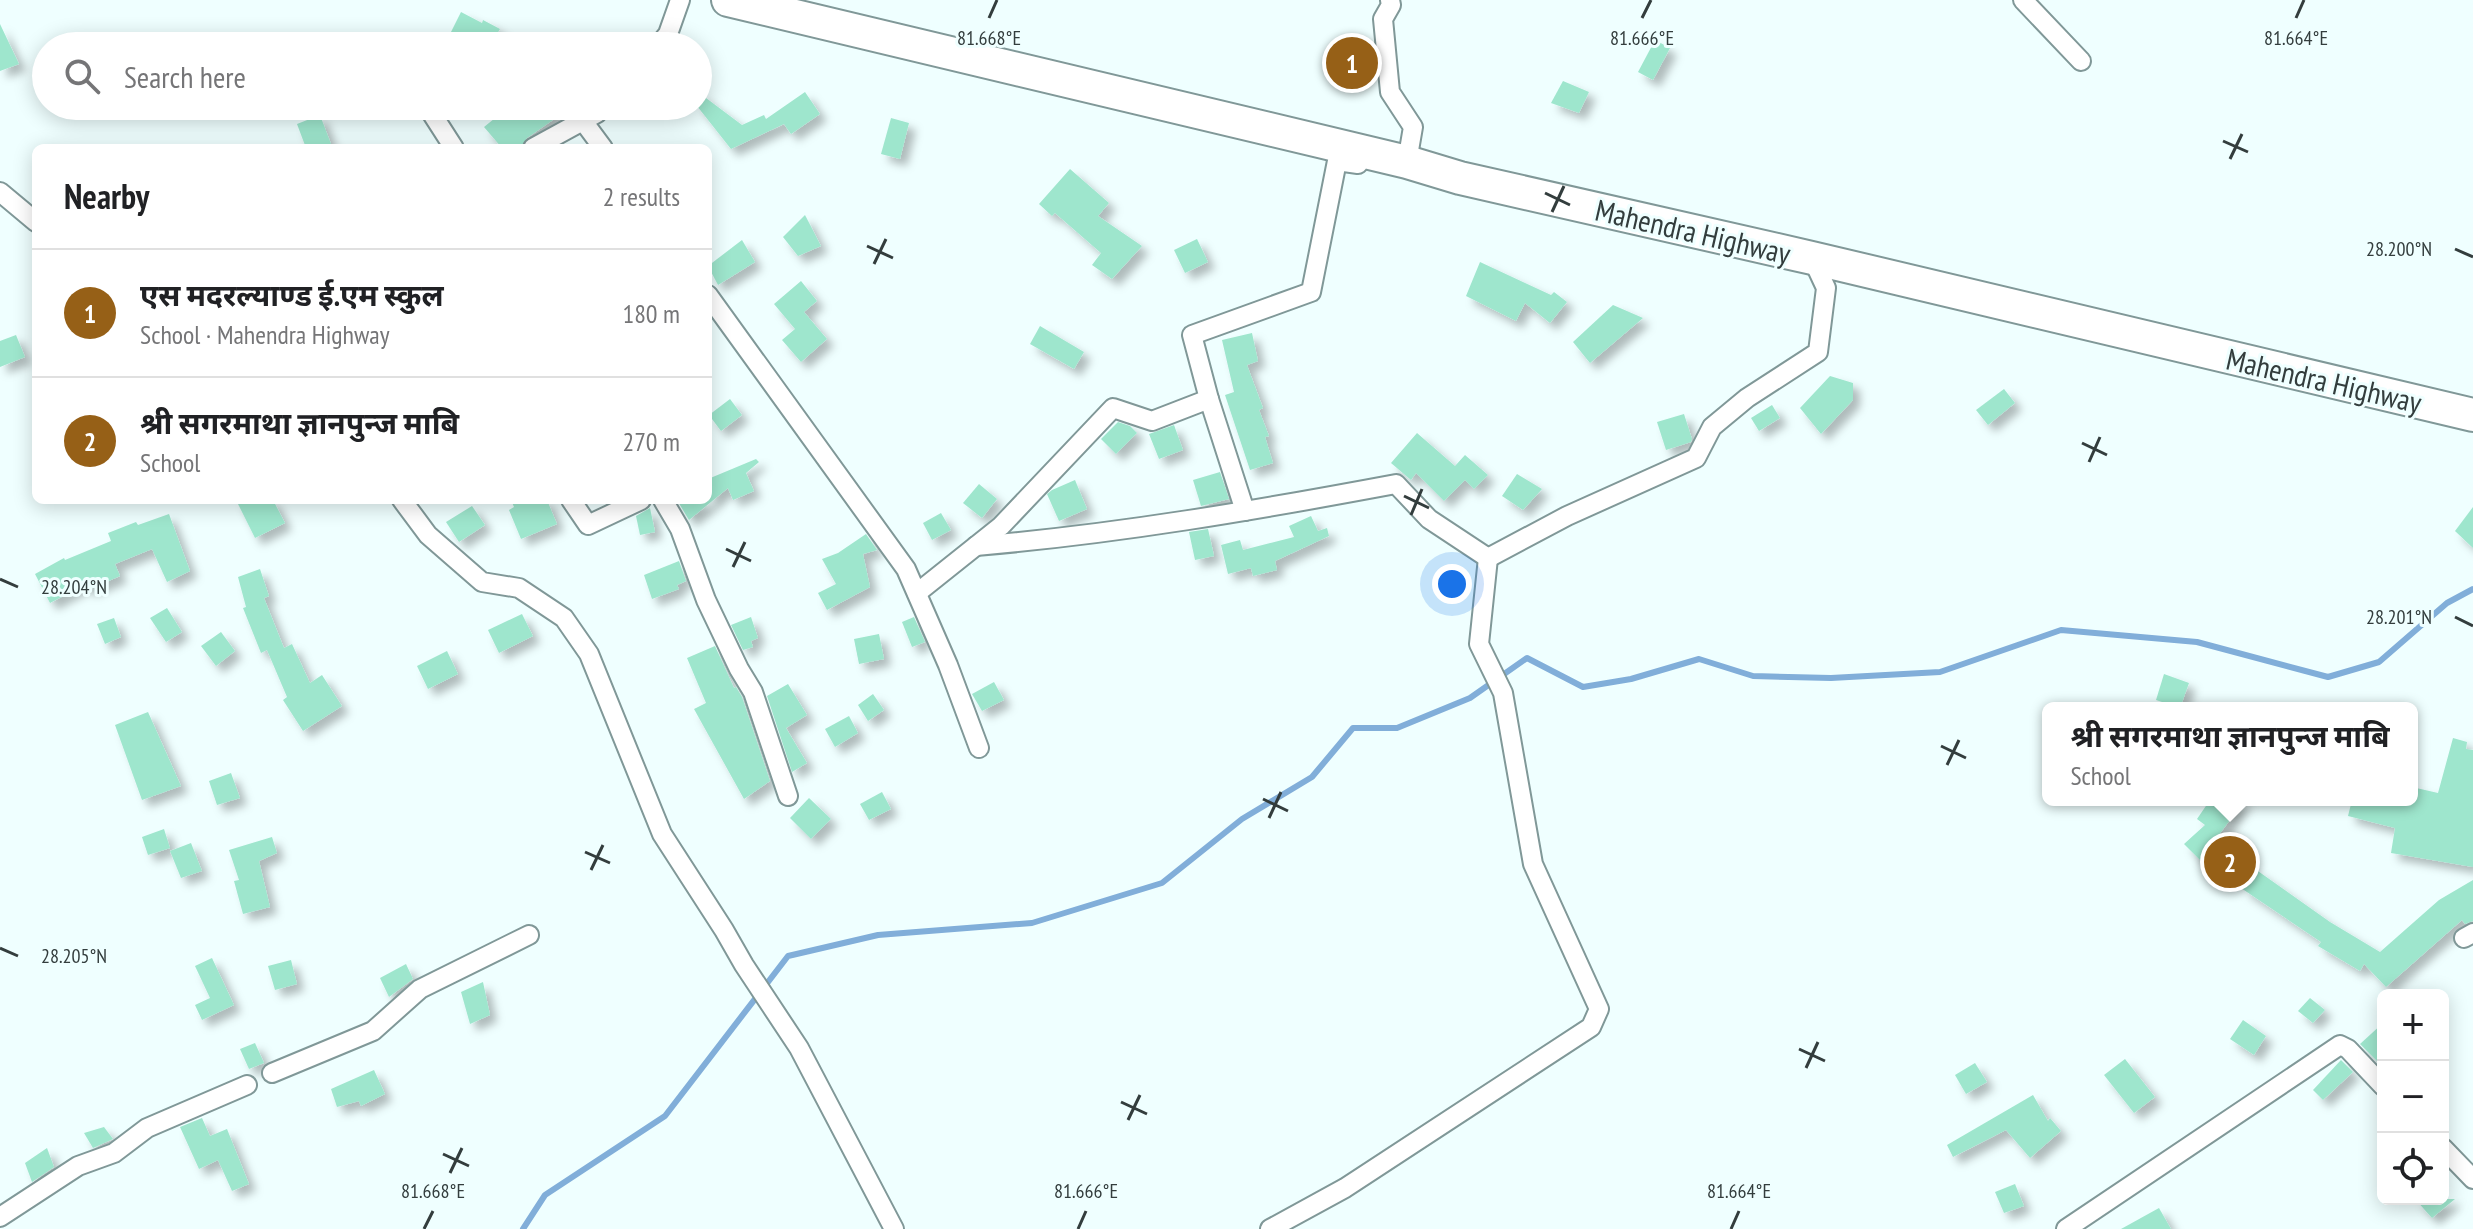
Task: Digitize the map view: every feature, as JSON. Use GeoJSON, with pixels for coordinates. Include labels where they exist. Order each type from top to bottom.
{"type":"FeatureCollection","features":[{"type":"Feature","properties":{"kind":"highway","name":"Mahendra Highway"},"geometry":{"type":"LineString","coordinates":[[728,0],[768,4],[1407,162],[1460,178],[2473,415]]}},
{"type":"Feature","properties":{"kind":"street"},"geometry":{"type":"LineString","coordinates":[[669,32],[680,0]]}},
{"type":"Feature","properties":{"kind":"street"},"geometry":{"type":"LineString","coordinates":[[1390,0],[1391,5],[1383,19],[1390,92],[1413,127],[1407,162]]}},
{"type":"Feature","properties":{"kind":"street"},"geometry":{"type":"LineString","coordinates":[[2023,0],[2081,61]]}},
{"type":"Feature","properties":{"kind":"street"},"geometry":{"type":"LineString","coordinates":[[436,120],[451,144]]}},
{"type":"Feature","properties":{"kind":"street"},"geometry":{"type":"LineString","coordinates":[[540,144],[583,121],[600,144]]}},
{"type":"Feature","properties":{"kind":"street"},"geometry":{"type":"LineString","coordinates":[[1245,511],[1192,335],[1311,292],[1337,161],[1460,178]]}},
{"type":"Feature","properties":{"kind":"street"},"geometry":{"type":"LineString","coordinates":[[0,192],[32,219]]}},
{"type":"Feature","properties":{"kind":"street"},"geometry":{"type":"LineString","coordinates":[[1488,558],[1567,516],[1696,458],[1712,427],[1747,398],[1818,352],[1826,288],[1812,258]]}},
{"type":"Feature","properties":{"kind":"street"},"geometry":{"type":"LineString","coordinates":[[712,301],[906,569],[948,665],[979,748]]}},
{"type":"Feature","properties":{"kind":"street"},"geometry":{"type":"LineString","coordinates":[[917,593],[1001,526],[1113,408],[1152,421],[1209,399]]}},
{"type":"Feature","properties":{"kind":"street"},"geometry":{"type":"LineString","coordinates":[[976,546],[1245,511],[1396,484],[1429,519],[1488,558]]}},
{"type":"Feature","properties":{"kind":"street"},"geometry":{"type":"LineString","coordinates":[[405,504],[428,535],[482,582],[519,588],[564,618],[581,642],[589,654],[662,834],[799,1048],[894,1229]]}},
{"type":"Feature","properties":{"kind":"street"},"geometry":{"type":"LineString","coordinates":[[574,504],[588,525],[633,504]]}},
{"type":"Feature","properties":{"kind":"street"},"geometry":{"type":"LineString","coordinates":[[665,504],[680,529],[706,600],[753,692],[788,796]]}},
{"type":"Feature","properties":{"kind":"street"},"geometry":{"type":"LineString","coordinates":[[1270,1229],[1345,1188],[1591,1027],[1599,1009],[1533,864],[1503,693],[1479,644],[1488,558]]}},
{"type":"Feature","properties":{"kind":"street"},"geometry":{"type":"LineString","coordinates":[[272,1073],[373,1031],[420,989],[529,935]]}},
{"type":"Feature","properties":{"kind":"street"},"geometry":{"type":"LineString","coordinates":[[2066,1229],[2340,1045],[2348,1049],[2377,1080]]}},
{"type":"Feature","properties":{"kind":"street"},"geometry":{"type":"LineString","coordinates":[[0,1217],[78,1166],[114,1153],[147,1128],[247,1085]]}},
{"type":"Feature","properties":{"kind":"street"},"geometry":{"type":"LineString","coordinates":[[2449,1154],[2473,1179]]}},
{"type":"Feature","properties":{"kind":"building"},"geometry":{"type":"Polygon","coordinates":[[[461,12],[500,29],[498,32],[451,32],[461,12]]]}},
{"type":"Feature","properties":{"kind":"building"},"geometry":{"type":"Polygon","coordinates":[[[0,24],[19,64],[0,71],[0,24]]]}},
{"type":"Feature","properties":{"kind":"building"},"geometry":{"type":"Polygon","coordinates":[[[1655,40],[1670,48],[1653,80],[1638,72],[1655,40]]]}},
{"type":"Feature","properties":{"kind":"building"},"geometry":{"type":"Polygon","coordinates":[[[1563,81],[1589,92],[1579,113],[1551,103],[1563,81]]]}},
{"type":"Feature","properties":{"kind":"building"},"geometry":{"type":"Polygon","coordinates":[[[805,92],[820,114],[791,134],[784,124],[731,149],[708,120],[712,120],[712,102],[742,125],[764,115],[766,119],[805,92]]]}},
{"type":"Feature","properties":{"kind":"building"},"geometry":{"type":"Polygon","coordinates":[[[891,118],[909,123],[900,159],[881,154],[891,118]]]}},
{"type":"Feature","properties":{"kind":"building"},"geometry":{"type":"Polygon","coordinates":[[[322,120],[331,144],[304,144],[297,124],[322,120]]]}},
{"type":"Feature","properties":{"kind":"building"},"geometry":{"type":"Polygon","coordinates":[[[493,120],[553,120],[523,144],[499,144],[484,127],[493,120]]]}},
{"type":"Feature","properties":{"kind":"building"},"geometry":{"type":"Polygon","coordinates":[[[1070,169],[1109,203],[1098,216],[1142,246],[1112,279],[1092,265],[1101,253],[1055,213],[1052,216],[1039,204],[1070,169]]]}},
{"type":"Feature","properties":{"kind":"building"},"geometry":{"type":"Polygon","coordinates":[[[805,215],[821,246],[798,256],[783,237],[805,215]]]}},
{"type":"Feature","properties":{"kind":"building"},"geometry":{"type":"Polygon","coordinates":[[[1197,239],[1208,262],[1185,273],[1174,250],[1197,239]]]}},
{"type":"Feature","properties":{"kind":"building"},"geometry":{"type":"Polygon","coordinates":[[[742,240],[755,262],[718,285],[712,274],[712,263],[742,240]]]}},
{"type":"Feature","properties":{"kind":"building"},"geometry":{"type":"Polygon","coordinates":[[[1480,262],[1551,295],[1554,292],[1567,302],[1550,323],[1525,303],[1516,321],[1466,296],[1480,262]]]}},
{"type":"Feature","properties":{"kind":"building"},"geometry":{"type":"Polygon","coordinates":[[[801,281],[817,301],[804,312],[827,339],[801,362],[782,340],[795,329],[774,304],[801,281]]]}},
{"type":"Feature","properties":{"kind":"building"},"geometry":{"type":"Polygon","coordinates":[[[1613,305],[1643,318],[1590,363],[1573,342],[1613,305]]]}},
{"type":"Feature","properties":{"kind":"building"},"geometry":{"type":"Polygon","coordinates":[[[1040,326],[1084,352],[1074,369],[1030,344],[1040,326]]]}},
{"type":"Feature","properties":{"kind":"building"},"geometry":{"type":"Polygon","coordinates":[[[1252,333],[1258,361],[1247,365],[1263,408],[1259,410],[1269,436],[1265,437],[1273,463],[1250,470],[1225,395],[1234,392],[1222,340],[1252,333]]]}},
{"type":"Feature","properties":{"kind":"building"},"geometry":{"type":"Polygon","coordinates":[[[16,335],[25,357],[0,367],[0,341],[16,335]]]}},
{"type":"Feature","properties":{"kind":"building"},"geometry":{"type":"Polygon","coordinates":[[[1830,376],[1853,383],[1853,400],[1821,434],[1800,408],[1830,376]]]}},
{"type":"Feature","properties":{"kind":"building"},"geometry":{"type":"Polygon","coordinates":[[[2004,389],[2015,403],[1988,425],[1976,410],[2004,389]]]}},
{"type":"Feature","properties":{"kind":"building"},"geometry":{"type":"Polygon","coordinates":[[[730,399],[742,415],[721,431],[712,419],[712,413],[730,399]]]}},
{"type":"Feature","properties":{"kind":"building"},"geometry":{"type":"Polygon","coordinates":[[[1772,405],[1780,418],[1759,431],[1751,418],[1772,405]]]}},
{"type":"Feature","properties":{"kind":"building"},"geometry":{"type":"Polygon","coordinates":[[[1684,414],[1691,442],[1666,450],[1657,422],[1684,414]]]}},
{"type":"Feature","properties":{"kind":"building"},"geometry":{"type":"Polygon","coordinates":[[[1118,422],[1130,426],[1137,433],[1116,454],[1101,439],[1118,422]]]}},
{"type":"Feature","properties":{"kind":"building"},"geometry":{"type":"Polygon","coordinates":[[[1174,425],[1183,450],[1159,459],[1149,434],[1174,425]]]}},
{"type":"Feature","properties":{"kind":"building"},"geometry":{"type":"Polygon","coordinates":[[[1417,433],[1455,466],[1465,455],[1488,475],[1474,489],[1465,480],[1444,501],[1416,473],[1411,480],[1391,463],[1417,433]]]}},
{"type":"Feature","properties":{"kind":"building"},"geometry":{"type":"Polygon","coordinates":[[[756,459],[759,462],[746,473],[754,491],[733,500],[728,488],[712,501],[712,477],[756,459]]]}},
{"type":"Feature","properties":{"kind":"building"},"geometry":{"type":"Polygon","coordinates":[[[1220,472],[1229,499],[1201,506],[1193,480],[1220,472]]]}},
{"type":"Feature","properties":{"kind":"building"},"geometry":{"type":"Polygon","coordinates":[[[1517,474],[1542,489],[1523,510],[1502,496],[1517,474]]]}},
{"type":"Feature","properties":{"kind":"building"},"geometry":{"type":"Polygon","coordinates":[[[1075,480],[1087,509],[1059,521],[1047,494],[1075,480]]]}},
{"type":"Feature","properties":{"kind":"building"},"geometry":{"type":"Polygon","coordinates":[[[979,484],[997,499],[982,518],[963,503],[979,484]]]}},
{"type":"Feature","properties":{"kind":"building"},"geometry":{"type":"Polygon","coordinates":[[[238,504],[275,504],[285,523],[255,538],[238,504]]]}},
{"type":"Feature","properties":{"kind":"building"},"geometry":{"type":"Polygon","coordinates":[[[513,504],[549,504],[557,524],[521,539],[509,510],[514,507],[513,504]]]}},
{"type":"Feature","properties":{"kind":"building"},"geometry":{"type":"Polygon","coordinates":[[[679,504],[708,504],[689,520],[679,504]]]}},
{"type":"Feature","properties":{"kind":"building"},"geometry":{"type":"Polygon","coordinates":[[[472,506],[485,525],[459,542],[446,522],[472,506]]]}},
{"type":"Feature","properties":{"kind":"building"},"geometry":{"type":"Polygon","coordinates":[[[2473,507],[2473,548],[2455,531],[2473,507]]]}},
{"type":"Feature","properties":{"kind":"building"},"geometry":{"type":"Polygon","coordinates":[[[650,508],[655,532],[640,535],[636,516],[650,508]]]}},
{"type":"Feature","properties":{"kind":"building"},"geometry":{"type":"Polygon","coordinates":[[[941,513],[951,530],[932,540],[923,523],[941,513]]]}},
{"type":"Feature","properties":{"kind":"building"},"geometry":{"type":"Polygon","coordinates":[[[169,514],[190,571],[167,582],[152,549],[115,564],[120,576],[88,590],[86,584],[50,603],[35,574],[64,558],[111,541],[108,533],[169,514]]]}},
{"type":"Feature","properties":{"kind":"building"},"geometry":{"type":"Polygon","coordinates":[[[1311,516],[1318,531],[1327,528],[1329,536],[1275,561],[1277,570],[1253,576],[1251,568],[1228,574],[1221,545],[1240,540],[1243,550],[1294,537],[1289,526],[1311,516]]]}},
{"type":"Feature","properties":{"kind":"building"},"geometry":{"type":"Polygon","coordinates":[[[1208,529],[1214,556],[1195,560],[1189,532],[1208,529]]]}},
{"type":"Feature","properties":{"kind":"building"},"geometry":{"type":"Polygon","coordinates":[[[866,534],[877,550],[863,554],[870,587],[827,610],[818,593],[836,584],[822,559],[838,553],[866,534]]]}},
{"type":"Feature","properties":{"kind":"building"},"geometry":{"type":"Polygon","coordinates":[[[679,561],[686,581],[677,585],[679,589],[652,599],[644,575],[679,561]]]}},
{"type":"Feature","properties":{"kind":"building"},"geometry":{"type":"Polygon","coordinates":[[[260,569],[269,596],[264,598],[284,648],[292,644],[310,683],[322,675],[342,706],[303,731],[283,700],[287,697],[267,650],[261,653],[243,608],[246,607],[238,577],[260,569]]]}},
{"type":"Feature","properties":{"kind":"building"},"geometry":{"type":"Polygon","coordinates":[[[167,608],[182,632],[166,642],[150,618],[167,608]]]}},
{"type":"Feature","properties":{"kind":"building"},"geometry":{"type":"Polygon","coordinates":[[[522,614],[533,636],[499,653],[488,630],[522,614]]]}},
{"type":"Feature","properties":{"kind":"building"},"geometry":{"type":"Polygon","coordinates":[[[751,617],[758,638],[751,641],[753,647],[743,650],[731,625],[751,617]]]}},
{"type":"Feature","properties":{"kind":"building"},"geometry":{"type":"Polygon","coordinates":[[[914,617],[925,642],[912,647],[902,622],[914,617]]]}},
{"type":"Feature","properties":{"kind":"building"},"geometry":{"type":"Polygon","coordinates":[[[114,618],[121,637],[105,644],[97,624],[114,618]]]}},
{"type":"Feature","properties":{"kind":"building"},"geometry":{"type":"Polygon","coordinates":[[[221,632],[235,651],[216,666],[201,646],[221,632]]]}},
{"type":"Feature","properties":{"kind":"building"},"geometry":{"type":"Polygon","coordinates":[[[879,634],[884,659],[859,664],[854,639],[879,634]]]}},
{"type":"Feature","properties":{"kind":"building"},"geometry":{"type":"Polygon","coordinates":[[[715,646],[734,688],[742,697],[770,781],[744,799],[694,709],[706,703],[687,658],[715,646]]]}},
{"type":"Feature","properties":{"kind":"building"},"geometry":{"type":"Polygon","coordinates":[[[447,651],[458,674],[428,689],[417,666],[447,651]]]}},
{"type":"Feature","properties":{"kind":"building"},"geometry":{"type":"Polygon","coordinates":[[[2164,674],[2189,683],[2182,702],[2156,700],[2164,674]]]}},
{"type":"Feature","properties":{"kind":"building"},"geometry":{"type":"Polygon","coordinates":[[[994,682],[1004,700],[982,711],[972,694],[994,682]]]}},
{"type":"Feature","properties":{"kind":"building"},"geometry":{"type":"Polygon","coordinates":[[[788,684],[807,715],[786,728],[807,763],[792,772],[767,696],[788,684]]]}},
{"type":"Feature","properties":{"kind":"building"},"geometry":{"type":"Polygon","coordinates":[[[873,694],[884,710],[868,721],[858,705],[873,694]]]}},
{"type":"Feature","properties":{"kind":"building"},"geometry":{"type":"Polygon","coordinates":[[[148,712],[181,786],[142,800],[115,725],[148,712]]]}},
{"type":"Feature","properties":{"kind":"building"},"geometry":{"type":"Polygon","coordinates":[[[849,716],[858,733],[835,747],[825,729],[849,716]]]}},
{"type":"Feature","properties":{"kind":"building"},"geometry":{"type":"Polygon","coordinates":[[[2453,738],[2467,742],[2466,749],[2473,750],[2473,867],[2391,853],[2395,828],[2348,816],[2350,806],[2418,806],[2418,788],[2438,793],[2453,738]]]}},
{"type":"Feature","properties":{"kind":"building"},"geometry":{"type":"Polygon","coordinates":[[[231,773],[240,798],[217,805],[209,781],[231,773]]]}},
{"type":"Feature","properties":{"kind":"building"},"geometry":{"type":"Polygon","coordinates":[[[882,792],[891,809],[869,820],[860,804],[882,792]]]}},
{"type":"Feature","properties":{"kind":"building"},"geometry":{"type":"Polygon","coordinates":[[[809,798],[831,819],[811,839],[790,818],[809,798]]]}},
{"type":"Feature","properties":{"kind":"building"},"geometry":{"type":"Polygon","coordinates":[[[2206,806],[2240,806],[2200,860],[2184,844],[2205,825],[2197,819],[2206,806]]]}},
{"type":"Feature","properties":{"kind":"building"},"geometry":{"type":"Polygon","coordinates":[[[164,829],[170,848],[148,855],[142,837],[164,829]]]}},
{"type":"Feature","properties":{"kind":"building"},"geometry":{"type":"Polygon","coordinates":[[[272,837],[277,853],[259,861],[270,907],[243,914],[234,881],[239,880],[229,850],[272,837]]]}},
{"type":"Feature","properties":{"kind":"building"},"geometry":{"type":"Polygon","coordinates":[[[191,843],[202,871],[181,878],[170,851],[191,843]]]}},
{"type":"Feature","properties":{"kind":"building"},"geometry":{"type":"Polygon","coordinates":[[[2255,869],[2330,922],[2380,952],[2439,900],[2473,880],[2473,921],[2465,924],[2462,920],[2386,987],[2364,964],[2360,971],[2318,946],[2321,942],[2241,888],[2255,869]]]}},
{"type":"Feature","properties":{"kind":"building"},"geometry":{"type":"Polygon","coordinates":[[[212,958],[234,1005],[202,1020],[195,1005],[210,998],[195,966],[212,958]]]}},
{"type":"Feature","properties":{"kind":"building"},"geometry":{"type":"Polygon","coordinates":[[[291,960],[297,984],[275,990],[268,966],[291,960]]]}},
{"type":"Feature","properties":{"kind":"building"},"geometry":{"type":"Polygon","coordinates":[[[406,964],[413,979],[389,997],[380,978],[406,964]]]}},
{"type":"Feature","properties":{"kind":"building"},"geometry":{"type":"Polygon","coordinates":[[[483,982],[490,1015],[470,1024],[461,992],[483,982]]]}},
{"type":"Feature","properties":{"kind":"building"},"geometry":{"type":"Polygon","coordinates":[[[2310,998],[2325,1010],[2313,1023],[2298,1011],[2310,998]]]}},
{"type":"Feature","properties":{"kind":"building"},"geometry":{"type":"Polygon","coordinates":[[[2243,1020],[2266,1036],[2254,1055],[2230,1039],[2243,1020]]]}},
{"type":"Feature","properties":{"kind":"building"},"geometry":{"type":"Polygon","coordinates":[[[2377,1028],[2377,1061],[2360,1044],[2377,1028]]]}},
{"type":"Feature","properties":{"kind":"building"},"geometry":{"type":"Polygon","coordinates":[[[255,1043],[264,1063],[249,1069],[240,1049],[255,1043]]]}},
{"type":"Feature","properties":{"kind":"building"},"geometry":{"type":"Polygon","coordinates":[[[2125,1059],[2155,1097],[2134,1113],[2104,1075],[2125,1059]]]}},
{"type":"Feature","properties":{"kind":"building"},"geometry":{"type":"Polygon","coordinates":[[[2341,1060],[2353,1072],[2323,1100],[2313,1090],[2341,1060]]]}},
{"type":"Feature","properties":{"kind":"building"},"geometry":{"type":"Polygon","coordinates":[[[1975,1063],[1987,1082],[1966,1094],[1955,1075],[1975,1063]]]}},
{"type":"Feature","properties":{"kind":"building"},"geometry":{"type":"Polygon","coordinates":[[[374,1070],[385,1094],[361,1106],[359,1101],[337,1107],[331,1089],[374,1070]]]}},
{"type":"Feature","properties":{"kind":"building"},"geometry":{"type":"Polygon","coordinates":[[[2033,1095],[2048,1121],[2050,1118],[2061,1131],[2030,1158],[2006,1130],[1953,1157],[1947,1145],[2033,1095]]]}},
{"type":"Feature","properties":{"kind":"building"},"geometry":{"type":"Polygon","coordinates":[[[202,1118],[210,1136],[227,1129],[249,1184],[232,1191],[218,1160],[199,1169],[180,1127],[202,1118]]]}},
{"type":"Feature","properties":{"kind":"building"},"geometry":{"type":"Polygon","coordinates":[[[104,1127],[113,1139],[93,1148],[84,1133],[104,1127]]]}},
{"type":"Feature","properties":{"kind":"building"},"geometry":{"type":"Polygon","coordinates":[[[47,1148],[54,1167],[32,1182],[25,1163],[47,1148]]]}},
{"type":"Feature","properties":{"kind":"building"},"geometry":{"type":"Polygon","coordinates":[[[2015,1184],[2024,1206],[2004,1213],[1995,1192],[2015,1184]]]}},
{"type":"Feature","properties":{"kind":"building"},"geometry":{"type":"Polygon","coordinates":[[[2420,1205],[2448,1205],[2432,1218],[2420,1205]]]}},
{"type":"Feature","properties":{"kind":"building"},"geometry":{"type":"Polygon","coordinates":[[[2159,1208],[2171,1229],[2121,1229],[2159,1208]]]}},
{"type":"Feature","properties":{"kind":"waterway"},"geometry":{"type":"LineString","coordinates":[[523,1229],[545,1195],[665,1116],[788,956],[878,935],[1032,923],[1162,883],[1242,819],[1312,777],[1353,728],[1397,728],[1470,698],[1527,658],[1583,687],[1631,679],[1699,659],[1753,676],[1831,678],[1940,672],[2061,630],[2197,642],[2328,677],[2379,662],[2447,603],[2473,589]]}},
{"type":"Feature","properties":{"kind":"place","name":"एस मदरल्याण्ड ई.एम स्कुल"},"geometry":{"type":"Point","coordinates":[1352,63]}},
{"type":"Feature","properties":{"kind":"place","name":"श्री सगरमाथा ज्ञानपुन्ज माबि"},"geometry":{"type":"Point","coordinates":[2230,862]}}]}
